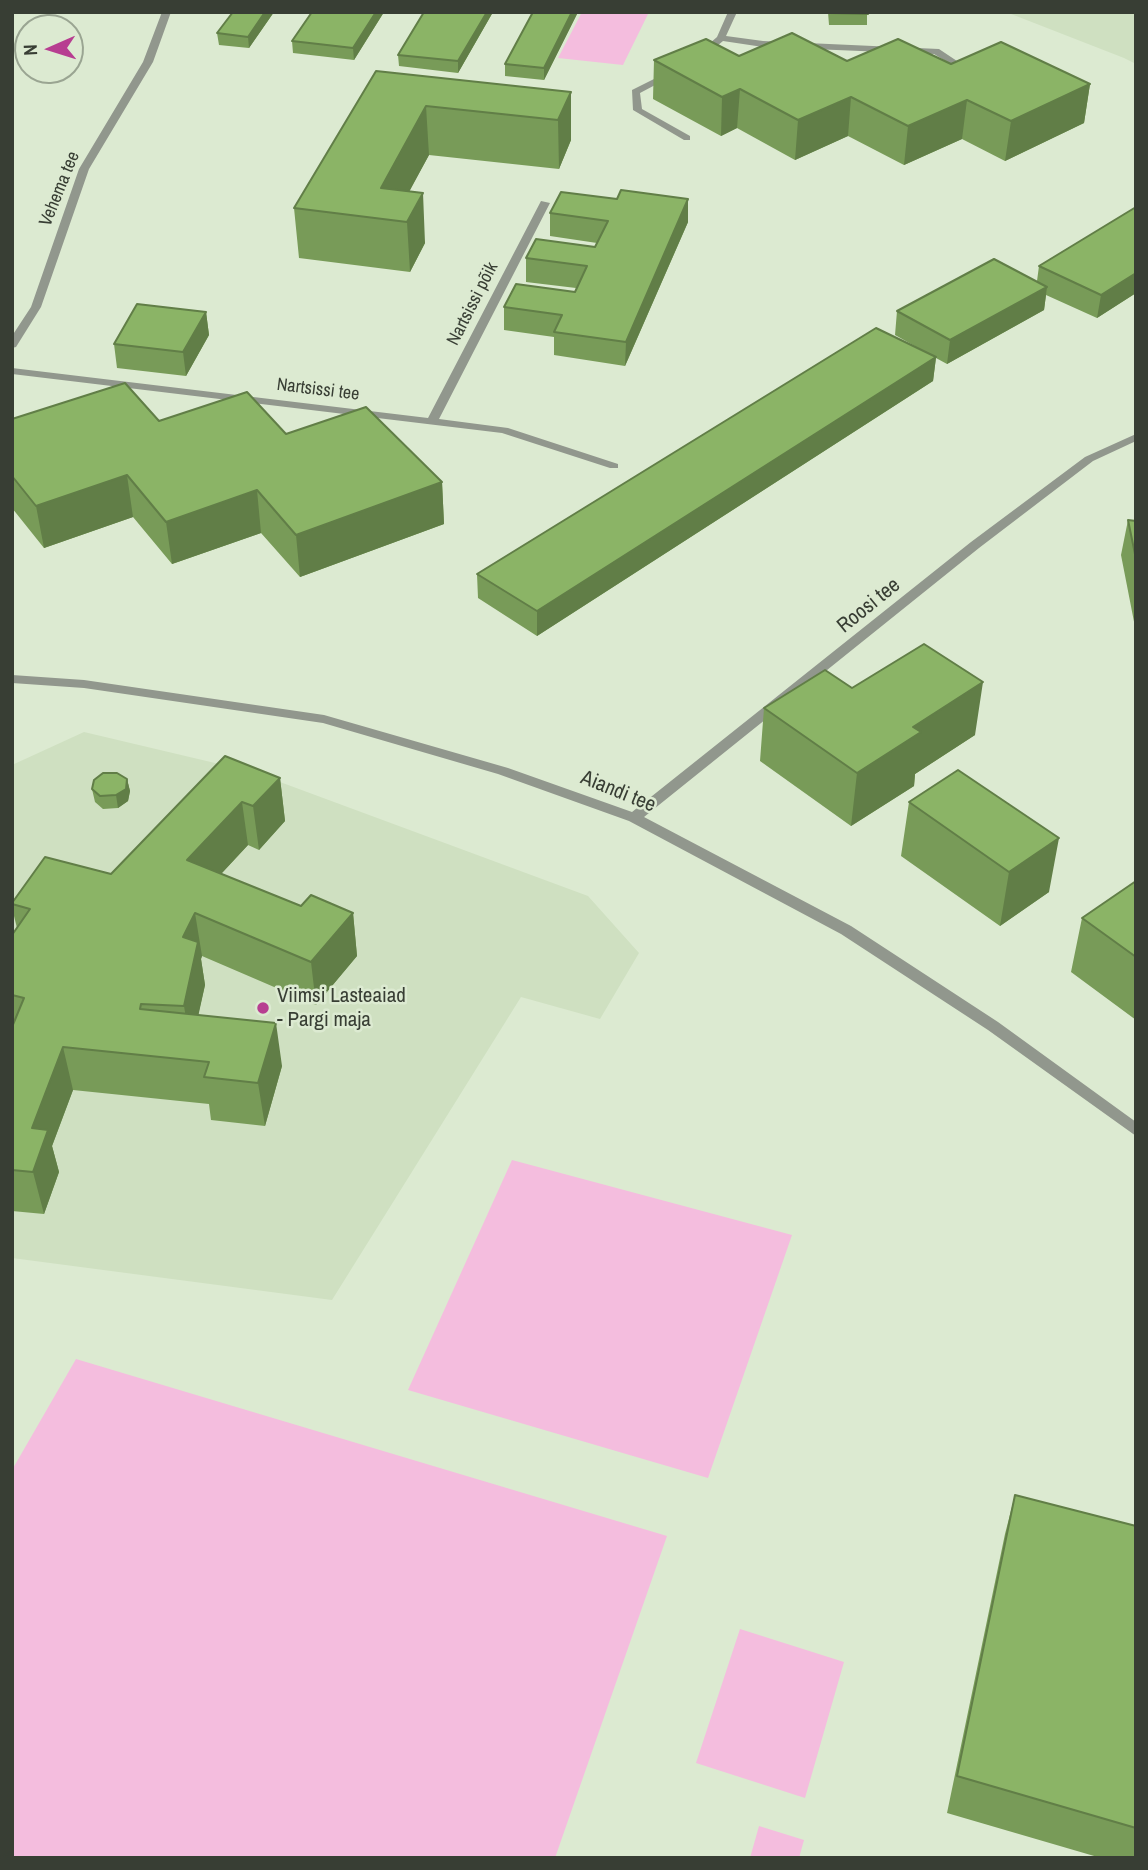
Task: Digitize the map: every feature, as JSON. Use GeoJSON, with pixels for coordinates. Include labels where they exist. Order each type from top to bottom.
{"type":"FeatureCollection","features":[{"type":"Feature","properties":{"kind":"street","name":"Vehema tee"},"geometry":{"type":"LineString","coordinates":[[12,345],[36,307],[84,169],[148,62],[167,12]]}},
{"type":"Feature","properties":{"kind":"street"},"geometry":{"type":"LineString","coordinates":[[705,53],[721,38],[733,12]]}},
{"type":"Feature","properties":{"kind":"street"},"geometry":{"type":"LineString","coordinates":[[721,38],[763,44],[936,51],[952,61],[950,83]]}},
{"type":"Feature","properties":{"kind":"street"},"geometry":{"type":"LineString","coordinates":[[685,67],[635,92],[638,110],[687,138]]}},
{"type":"Feature","properties":{"kind":"street","name":"Nartsissi põik"},"geometry":{"type":"LineString","coordinates":[[432,421],[545,203]]}},
{"type":"Feature","properties":{"kind":"street","name":"Nartsissi tee"},"geometry":{"type":"LineString","coordinates":[[12,371],[504,430],[614,466]]}},
{"type":"Feature","properties":{"kind":"street","name":"Roosi tee"},"geometry":{"type":"LineString","coordinates":[[634,818],[1089,459],[1136,437]]}},
{"type":"Feature","properties":{"kind":"street","name":"Aiandi tee"},"geometry":{"type":"LineString","coordinates":[[12,679],[84,684],[324,719],[503,771],[634,818],[846,930],[993,1026],[1136,1130]]}},
{"type":"Feature","properties":{"kind":"shaded area"},"geometry":{"type":"Polygon","coordinates":[[[582,12],[649,12],[623,65],[558,58],[582,12]]]}},
{"type":"Feature","properties":{"kind":"shaded area"},"geometry":{"type":"Polygon","coordinates":[[[1006,12],[1136,12],[1136,64],[1124,58],[1006,12]]]}},
{"type":"Feature","properties":{"kind":"shaded area","name":"Viimsi Lasteaiad - Pargi maja"},"geometry":{"type":"Polygon","coordinates":[[[84,732],[253,772],[588,896],[639,953],[600,1019],[521,997],[332,1300],[12,1258],[12,765],[84,732]]]}},
{"type":"Feature","properties":{"kind":"shaded area"},"geometry":{"type":"Polygon","coordinates":[[[512,1160],[792,1235],[708,1478],[408,1390],[512,1160]]]}},
{"type":"Feature","properties":{"kind":"shaded area"},"geometry":{"type":"Polygon","coordinates":[[[76,1359],[667,1536],[555,1858],[12,1858],[12,1470],[76,1359]]]}},
{"type":"Feature","properties":{"kind":"shaded area"},"geometry":{"type":"Polygon","coordinates":[[[740,1629],[844,1662],[805,1798],[696,1763],[740,1629]]]}},
{"type":"Feature","properties":{"kind":"shaded area"},"geometry":{"type":"Polygon","coordinates":[[[759,1826],[804,1840],[799,1858],[750,1858],[759,1826]]]}},
{"type":"Feature","properties":{"kind":"building"},"geometry":{"type":"Polygon","coordinates":[[[233,12],[265,12],[248,37],[217,33],[233,12]]]}},
{"type":"Feature","properties":{"kind":"building"},"geometry":{"type":"Polygon","coordinates":[[[312,12],[376,12],[353,48],[292,41],[312,12]]]}},
{"type":"Feature","properties":{"kind":"building"},"geometry":{"type":"Polygon","coordinates":[[[424,12],[487,12],[458,61],[398,55],[424,12]]]}},
{"type":"Feature","properties":{"kind":"building"},"geometry":{"type":"Polygon","coordinates":[[[533,12],[572,12],[544,68],[505,64],[533,12]]]}},
{"type":"Feature","properties":{"kind":"building"},"geometry":{"type":"Polygon","coordinates":[[[867,12],[868,14],[830,13],[867,12]]]}},
{"type":"Feature","properties":{"kind":"building"},"geometry":{"type":"Polygon","coordinates":[[[792,33],[847,61],[898,39],[951,64],[1001,42],[1090,84],[1011,121],[967,100],[908,126],[851,97],[798,120],[740,89],[722,97],[654,60],[706,39],[739,56],[792,33]]]}},
{"type":"Feature","properties":{"kind":"building"},"geometry":{"type":"Polygon","coordinates":[[[376,71],[571,92],[558,120],[426,106],[381,188],[423,193],[407,222],[294,208],[376,71]]]}},
{"type":"Feature","properties":{"kind":"building"},"geometry":{"type":"Polygon","coordinates":[[[621,190],[688,199],[626,342],[554,332],[562,315],[504,307],[516,284],[575,292],[587,266],[526,258],[536,239],[595,247],[608,221],[550,213],[561,192],[617,199],[621,190]]]}},
{"type":"Feature","properties":{"kind":"building"},"geometry":{"type":"Polygon","coordinates":[[[1136,207],[1136,273],[1101,295],[1039,266],[1136,207]]]}},
{"type":"Feature","properties":{"kind":"building"},"geometry":{"type":"Polygon","coordinates":[[[994,259],[1047,287],[950,340],[897,311],[994,259]]]}},
{"type":"Feature","properties":{"kind":"building"},"geometry":{"type":"Polygon","coordinates":[[[137,304],[206,312],[183,352],[114,344],[137,304]]]}},
{"type":"Feature","properties":{"kind":"building"},"geometry":{"type":"Polygon","coordinates":[[[876,328],[936,357],[537,611],[477,574],[876,328]]]}},
{"type":"Feature","properties":{"kind":"building"},"geometry":{"type":"Polygon","coordinates":[[[125,383],[159,421],[247,392],[286,434],[366,407],[442,482],[296,535],[257,490],[166,522],[127,475],[36,506],[12,476],[12,419],[125,383]]]}},
{"type":"Feature","properties":{"kind":"building"},"geometry":{"type":"Polygon","coordinates":[[[1128,520],[1136,521],[1136,559],[1128,520]]]}},
{"type":"Feature","properties":{"kind":"building"},"geometry":{"type":"Polygon","coordinates":[[[924,644],[983,682],[913,727],[921,732],[857,773],[764,708],[825,670],[852,688],[924,644]]]}},
{"type":"Feature","properties":{"kind":"building"},"geometry":{"type":"Polygon","coordinates":[[[225,756],[280,778],[253,806],[242,802],[187,860],[301,906],[311,895],[353,913],[311,962],[195,913],[183,937],[198,942],[184,1006],[141,1004],[140,1009],[276,1023],[258,1083],[204,1077],[209,1062],[63,1047],[32,1128],[48,1130],[33,1172],[12,1170],[12,1027],[24,998],[12,995],[12,935],[30,909],[12,903],[45,857],[111,874],[225,756]]]}},
{"type":"Feature","properties":{"kind":"building"},"geometry":{"type":"Polygon","coordinates":[[[958,770],[1059,838],[1009,872],[909,802],[958,770]]]}},
{"type":"Feature","properties":{"kind":"building"},"geometry":{"type":"Polygon","coordinates":[[[103,773],[117,773],[127,779],[126,789],[116,795],[100,796],[92,789],[94,780],[103,773]]]}},
{"type":"Feature","properties":{"kind":"building"},"geometry":{"type":"Polygon","coordinates":[[[1136,881],[1136,957],[1082,918],[1136,881]]]}},
{"type":"Feature","properties":{"kind":"building"},"geometry":{"type":"Polygon","coordinates":[[[1015,1495],[1136,1526],[1136,1828],[957,1776],[1015,1495]]]}},
{"type":"Feature","properties":{"kind":"place","name":"Viimsi Lasteaiad - Pargi maja"},"geometry":{"type":"Point","coordinates":[263,1008]}}]}
